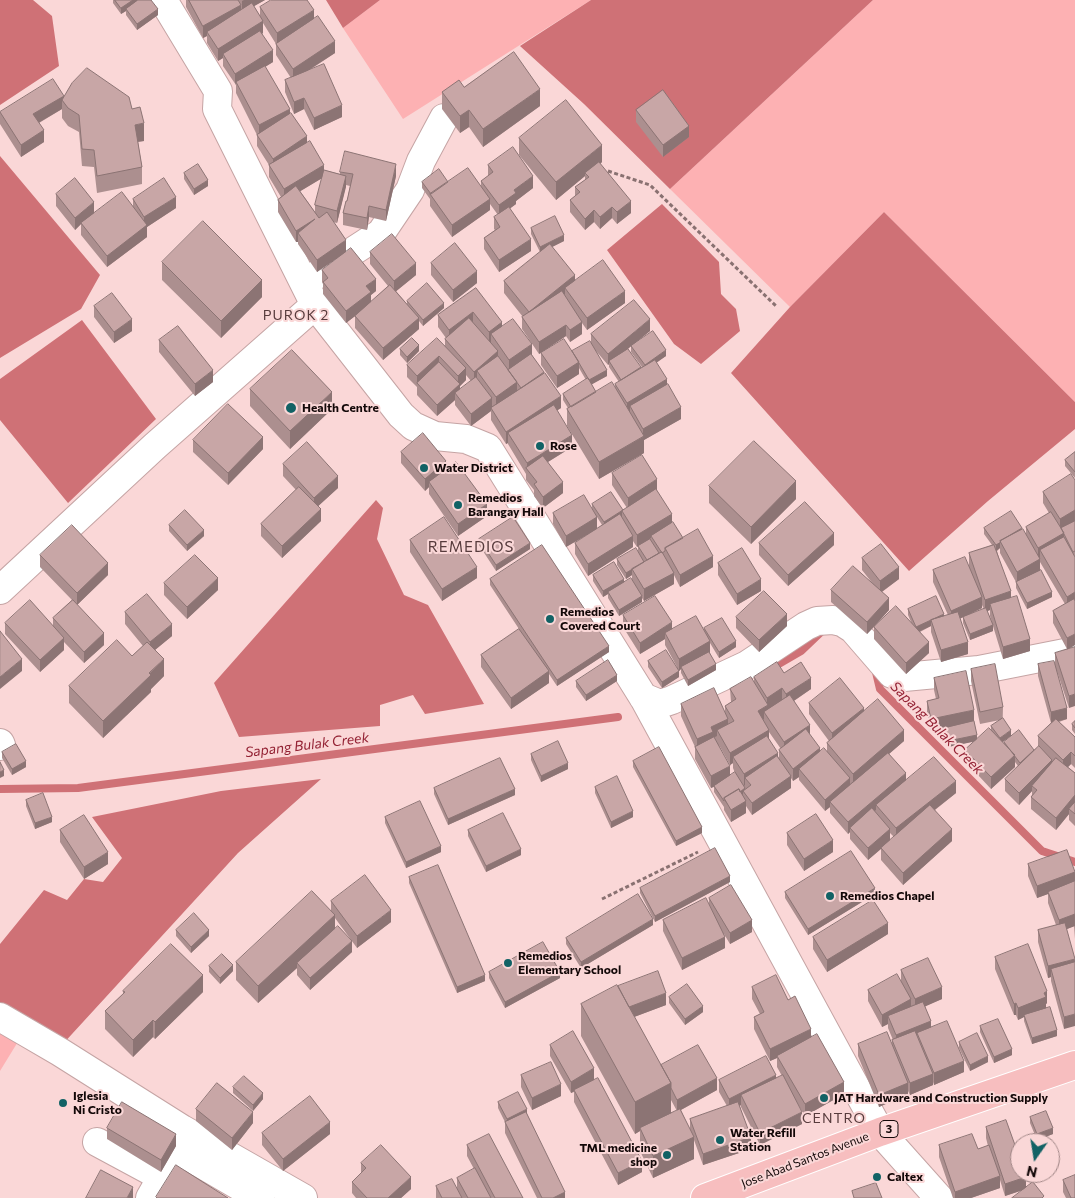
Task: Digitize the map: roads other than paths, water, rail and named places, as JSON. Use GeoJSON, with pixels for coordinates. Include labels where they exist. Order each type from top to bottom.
{"type":"FeatureCollection","features":[{"type":"Feature","properties":{"kind":"highway","name":"Jose Abad Santos Avenue"},"geometry":{"type":"LineString","coordinates":[[705,1198],[880,1132],[1075,1065]]}},
{"type":"Feature","properties":{"kind":"street"},"geometry":{"type":"LineString","coordinates":[[163,0],[218,91],[217,109],[310,294],[401,415],[413,426],[435,436],[466,439],[488,448],[643,697],[880,1132],[939,1198]]}},
{"type":"Feature","properties":{"kind":"street"},"geometry":{"type":"LineString","coordinates":[[0,590],[154,446],[310,294],[381,233],[410,190],[421,161],[444,118]]}},
{"type":"Feature","properties":{"kind":"street"},"geometry":{"type":"LineString","coordinates":[[643,697],[660,704],[672,700],[747,665],[806,626],[817,621],[833,620],[853,629],[892,674],[904,677],[979,670],[1075,651]]}},
{"type":"Feature","properties":{"kind":"street"},"geometry":{"type":"LineString","coordinates":[[0,1017],[60,1052],[182,1129],[303,1198]]}},
{"type":"Feature","properties":{"kind":"street"},"geometry":{"type":"LineString","coordinates":[[97,1142],[156,1188],[180,1154],[186,1155],[260,1198]]}},
{"type":"Feature","properties":{"kind":"waterway","name":"Sapang Bulak Creek"},"geometry":{"type":"LineString","coordinates":[[770,669],[801,651],[823,630]]}},
{"type":"Feature","properties":{"kind":"waterway","name":"Sapang Bulak Creek"},"geometry":{"type":"LineString","coordinates":[[875,668],[880,689],[1042,851],[1075,862]]}},
{"type":"Feature","properties":{"kind":"waterway","name":"Sapang Bulak Creek"},"geometry":{"type":"LineString","coordinates":[[0,789],[78,788],[618,717]]}},
{"type":"Feature","properties":{"kind":"place","name":"Health Centre"},"geometry":{"type":"Point","coordinates":[291,408]}},
{"type":"Feature","properties":{"kind":"place","name":"Rose"},"geometry":{"type":"Point","coordinates":[540,446]}},
{"type":"Feature","properties":{"kind":"place","name":"Water District"},"geometry":{"type":"Point","coordinates":[424,468]}},
{"type":"Feature","properties":{"kind":"place","name":"Remedios Barangay Hall"},"geometry":{"type":"Point","coordinates":[458,505]}},
{"type":"Feature","properties":{"kind":"place","name":"Remedios Covered Court"},"geometry":{"type":"Point","coordinates":[550,619]}},
{"type":"Feature","properties":{"kind":"place","name":"Remedios Chapel"},"geometry":{"type":"Point","coordinates":[830,896]}},
{"type":"Feature","properties":{"kind":"place","name":"Remedios Elementary School"},"geometry":{"type":"Point","coordinates":[508,963]}},
{"type":"Feature","properties":{"kind":"place","name":"JAT Hardware and Construction Supply"},"geometry":{"type":"Point","coordinates":[824,1098]}},
{"type":"Feature","properties":{"kind":"place","name":"Iglesia Ni Cristo"},"geometry":{"type":"Point","coordinates":[63,1103]}},
{"type":"Feature","properties":{"kind":"place","name":"Water Refill Station"},"geometry":{"type":"Point","coordinates":[720,1140]}},
{"type":"Feature","properties":{"kind":"place","name":"TML medicine shop"},"geometry":{"type":"Point","coordinates":[667,1155]}},
{"type":"Feature","properties":{"kind":"place","name":"Caltex"},"geometry":{"type":"Point","coordinates":[877,1177]}},
{"type":"Feature","properties":{"kind":"district","name":"PUROK 2"},"geometry":{"type":"Point","coordinates":[296,315]}},
{"type":"Feature","properties":{"kind":"district","name":"REMEDIOS"},"geometry":{"type":"Point","coordinates":[471,547]}},
{"type":"Feature","properties":{"kind":"district","name":"CENTRO"},"geometry":{"type":"Point","coordinates":[834,1118]}}]}
